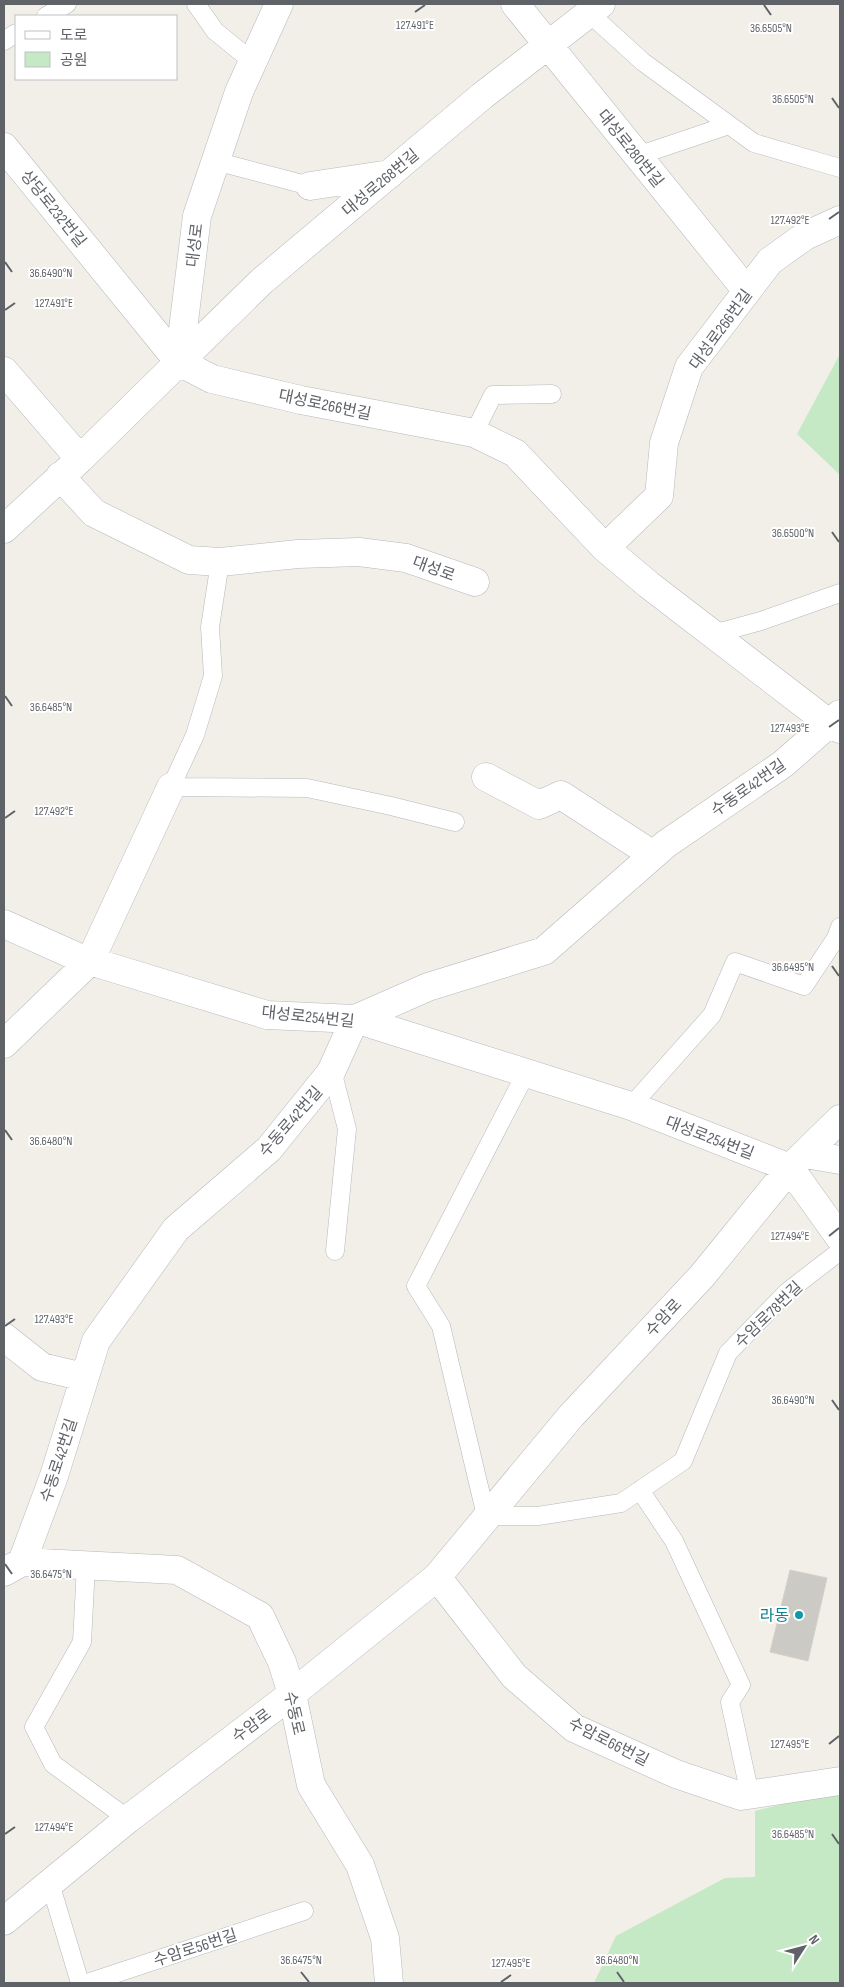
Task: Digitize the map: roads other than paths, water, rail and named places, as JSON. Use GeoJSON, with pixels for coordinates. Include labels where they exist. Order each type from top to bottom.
{"type":"FeatureCollection","features":[{"type":"Feature","properties":{"kind":"street","name":"대성로"},"geometry":{"type":"LineString","coordinates":[[179,362],[197,216],[239,92],[279,4]]}},
{"type":"Feature","properties":{"kind":"street","name":"대성로280번길"},"geometry":{"type":"LineString","coordinates":[[515,4],[547,46],[747,291]]}},
{"type":"Feature","properties":{"kind":"street","name":"대성로268번길"},"geometry":{"type":"LineString","coordinates":[[179,362],[262,281],[482,96],[595,8]]}},
{"type":"Feature","properties":{"kind":"street","name":"상당로232번길"},"geometry":{"type":"LineString","coordinates":[[4,147],[179,362]]}},
{"type":"Feature","properties":{"kind":"street"},"geometry":{"type":"LineString","coordinates":[[310,186],[390,174]]}},
{"type":"Feature","properties":{"kind":"street","name":"대성로266번길"},"geometry":{"type":"LineString","coordinates":[[605,548],[659,496],[664,443],[689,367],[770,261],[805,236],[840,220]]}},
{"type":"Feature","properties":{"kind":"street"},"geometry":{"type":"LineString","coordinates":[[6,522],[70,467],[179,362]]}},
{"type":"Feature","properties":{"kind":"street","name":"대성로266번길"},"geometry":{"type":"LineString","coordinates":[[179,362],[212,379],[301,400],[474,433],[515,453],[605,548],[649,585],[713,634],[837,722]]}},
{"type":"Feature","properties":{"kind":"street","name":"대성로"},"geometry":{"type":"LineString","coordinates":[[4,371],[70,467],[94,513],[190,560],[220,562],[298,554],[359,552],[406,558],[475,582]]}},
{"type":"Feature","properties":{"kind":"street","name":"수동로42번길"},"geometry":{"type":"LineString","coordinates":[[13,1567],[54,1476],[96,1341],[176,1229],[269,1149],[332,1070],[354,1019],[428,987],[544,951],[666,844],[783,764],[837,722]]}},
{"type":"Feature","properties":{"kind":"street"},"geometry":{"type":"LineString","coordinates":[[486,777],[539,805],[561,795],[653,855]]}},
{"type":"Feature","properties":{"kind":"street"},"geometry":{"type":"LineString","coordinates":[[4,1044],[90,961],[171,787]]}},
{"type":"Feature","properties":{"kind":"street","name":"대성로254번길"},"geometry":{"type":"LineString","coordinates":[[4,924],[90,961],[267,1015],[354,1019],[631,1106],[797,1161],[840,1160]]}},
{"type":"Feature","properties":{"kind":"street","name":"수암로"},"geometry":{"type":"LineString","coordinates":[[4,1922],[128,1819],[292,1694],[437,1576],[570,1416],[702,1276],[797,1161],[840,1119]]}},
{"type":"Feature","properties":{"kind":"street"},"geometry":{"type":"LineString","coordinates":[[797,1161],[840,1238]]}},
{"type":"Feature","properties":{"kind":"street"},"geometry":{"type":"LineString","coordinates":[[4,1336],[42,1367],[84,1376]]}},
{"type":"Feature","properties":{"kind":"street","name":"수동로"},"geometry":{"type":"LineString","coordinates":[[13,1567],[86,1566],[177,1570],[260,1616],[282,1662],[292,1694],[311,1785],[360,1865],[385,1938],[388,1983]]}},
{"type":"Feature","properties":{"kind":"street","name":"수암로66번길"},"geometry":{"type":"LineString","coordinates":[[437,1576],[514,1676],[574,1728],[676,1774],[741,1796],[840,1781]]}},
{"type":"Feature","properties":{"kind":"lane"},"geometry":{"type":"LineString","coordinates":[[48,15],[67,4]]}},
{"type":"Feature","properties":{"kind":"lane"},"geometry":{"type":"LineString","coordinates":[[196,4],[215,31],[253,62]]}},
{"type":"Feature","properties":{"kind":"lane","name":"대성로268번길"},"geometry":{"type":"LineString","coordinates":[[595,8],[643,62],[754,143],[840,168]]}},
{"type":"Feature","properties":{"kind":"lane"},"geometry":{"type":"LineString","coordinates":[[4,41],[15,34]]}},
{"type":"Feature","properties":{"kind":"lane"},"geometry":{"type":"LineString","coordinates":[[637,156],[729,125]]}},
{"type":"Feature","properties":{"kind":"lane"},"geometry":{"type":"LineString","coordinates":[[216,161],[310,186]]}},
{"type":"Feature","properties":{"kind":"lane"},"geometry":{"type":"LineString","coordinates":[[474,433],[493,395],[552,394]]}},
{"type":"Feature","properties":{"kind":"lane"},"geometry":{"type":"LineString","coordinates":[[220,562],[210,627],[213,676],[195,735],[171,787],[307,788],[455,822]]}},
{"type":"Feature","properties":{"kind":"lane"},"geometry":{"type":"LineString","coordinates":[[713,634],[761,621],[840,593]]}},
{"type":"Feature","properties":{"kind":"lane"},"geometry":{"type":"LineString","coordinates":[[631,1106],[712,1015],[735,962],[804,986],[836,938],[840,928]]}},
{"type":"Feature","properties":{"kind":"lane"},"geometry":{"type":"LineString","coordinates":[[332,1070],[347,1129],[335,1251]]}},
{"type":"Feature","properties":{"kind":"lane"},"geometry":{"type":"LineString","coordinates":[[526,1073],[416,1286],[441,1326],[486,1516],[538,1516],[621,1503],[640,1490],[674,1541],[741,1685],[730,1702],[750,1795]]}},
{"type":"Feature","properties":{"kind":"lane","name":"수암로78번길"},"geometry":{"type":"LineString","coordinates":[[640,1490],[683,1461],[728,1353],[787,1292],[840,1251]]}},
{"type":"Feature","properties":{"kind":"lane"},"geometry":{"type":"LineString","coordinates":[[86,1566],[82,1642],[34,1727],[53,1764],[128,1819]]}},
{"type":"Feature","properties":{"kind":"lane"},"geometry":{"type":"LineString","coordinates":[[50,1883],[80,1983]]}},
{"type":"Feature","properties":{"kind":"lane","name":"수암로56번길"},"geometry":{"type":"LineString","coordinates":[[87,1983],[304,1911]]}},
{"type":"Feature","properties":{"kind":"place","name":"라동"},"geometry":{"type":"Point","coordinates":[799,1615]}}]}
